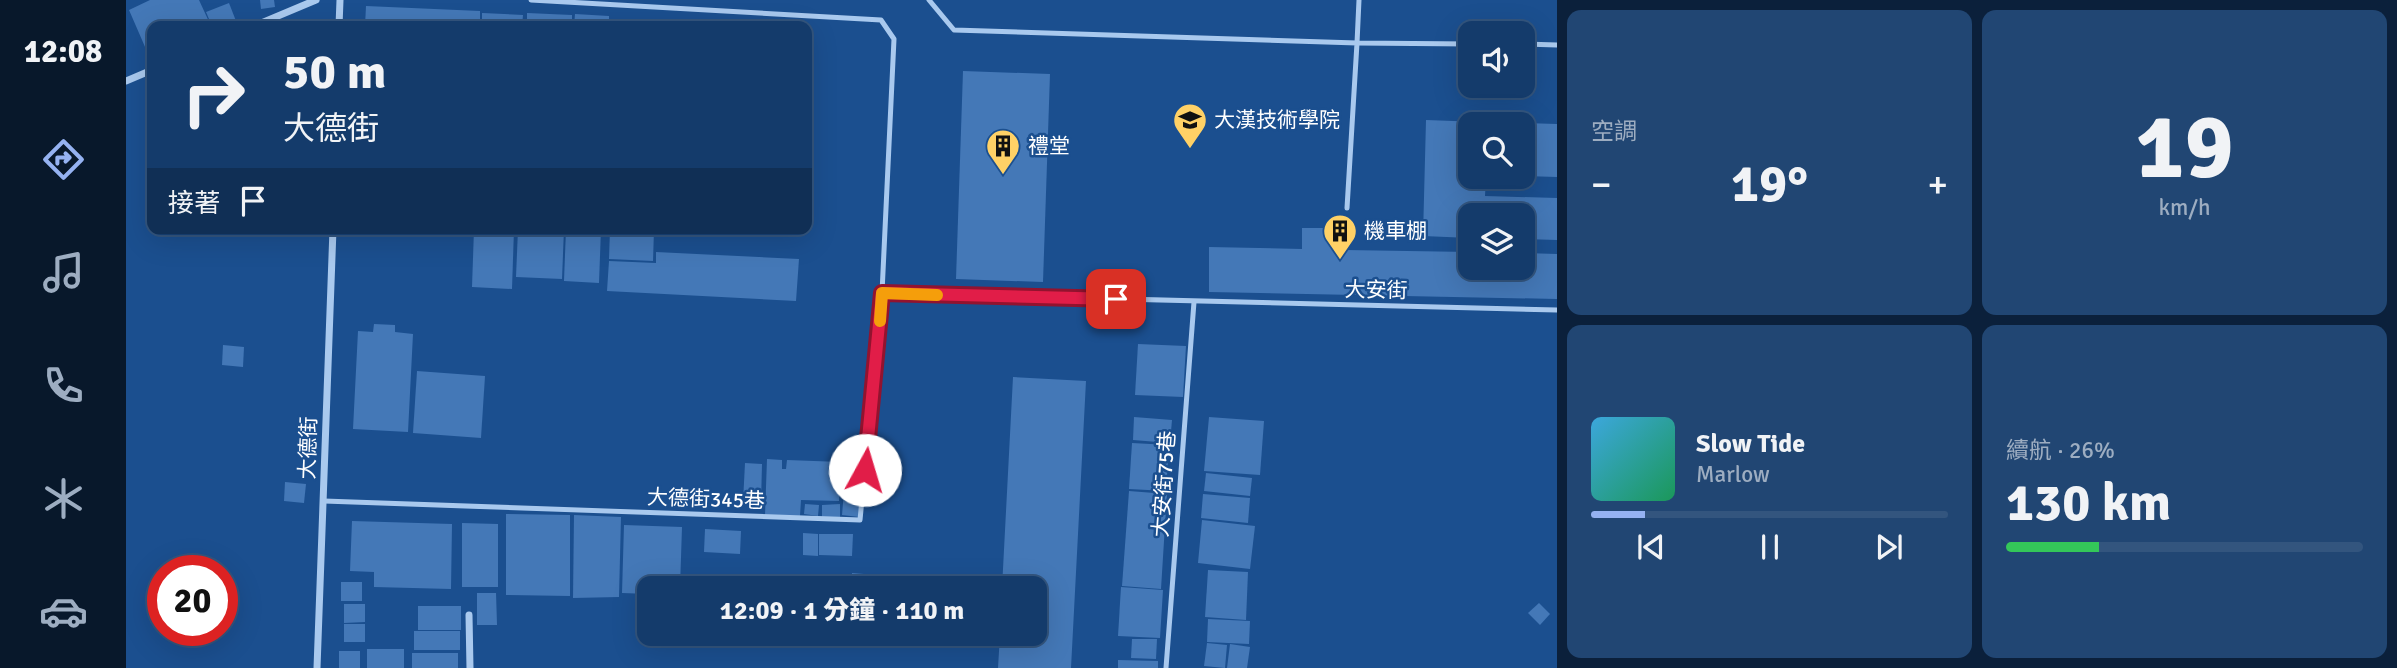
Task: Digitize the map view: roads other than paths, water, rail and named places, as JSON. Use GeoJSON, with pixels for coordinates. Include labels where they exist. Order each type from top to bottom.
{"type":"FeatureCollection","features":[{"type":"Feature","properties":{"kind":"street"},"geometry":{"type":"LineString","coordinates":[[266,21],[316,0]]}},
{"type":"Feature","properties":{"kind":"street"},"geometry":{"type":"LineString","coordinates":[[339,21],[340,0]]}},
{"type":"Feature","properties":{"kind":"street"},"geometry":{"type":"LineString","coordinates":[[126,81],[147,72]]}},
{"type":"Feature","properties":{"kind":"street","name":"大德街"},"geometry":{"type":"LineString","coordinates":[[317,668],[332,235]]}},
{"type":"Feature","properties":{"kind":"street"},"geometry":{"type":"LineString","coordinates":[[469,615],[470,668]]}},
{"type":"Feature","properties":{"kind":"lane"},"geometry":{"type":"LineString","coordinates":[[531,0],[881,20],[894,39],[882,293],[1194,302]]}},
{"type":"Feature","properties":{"kind":"lane"},"geometry":{"type":"LineString","coordinates":[[929,0],[954,30],[1458,44]]}},
{"type":"Feature","properties":{"kind":"lane"},"geometry":{"type":"LineString","coordinates":[[1347,208],[1359,0]]}},
{"type":"Feature","properties":{"kind":"lane"},"geometry":{"type":"LineString","coordinates":[[1535,44],[1557,45]]}},
{"type":"Feature","properties":{"kind":"lane","name":"大德街345巷"},"geometry":{"type":"LineString","coordinates":[[324,501],[860,520],[882,293]]}},
{"type":"Feature","properties":{"kind":"lane","name":"大安街"},"geometry":{"type":"LineString","coordinates":[[1194,302],[1557,310]]}},
{"type":"Feature","properties":{"kind":"lane","name":"大安街75巷"},"geometry":{"type":"LineString","coordinates":[[1166,668],[1194,302]]}},
{"type":"Feature","properties":{"kind":"place","name":"大漢技術學院"},"geometry":{"type":"Point","coordinates":[1190,150]}},
{"type":"Feature","properties":{"kind":"place","name":"禮堂"},"geometry":{"type":"Point","coordinates":[1003,176]}},
{"type":"Feature","properties":{"kind":"place","name":"機車棚"},"geometry":{"type":"Point","coordinates":[1340,261]}}]}
